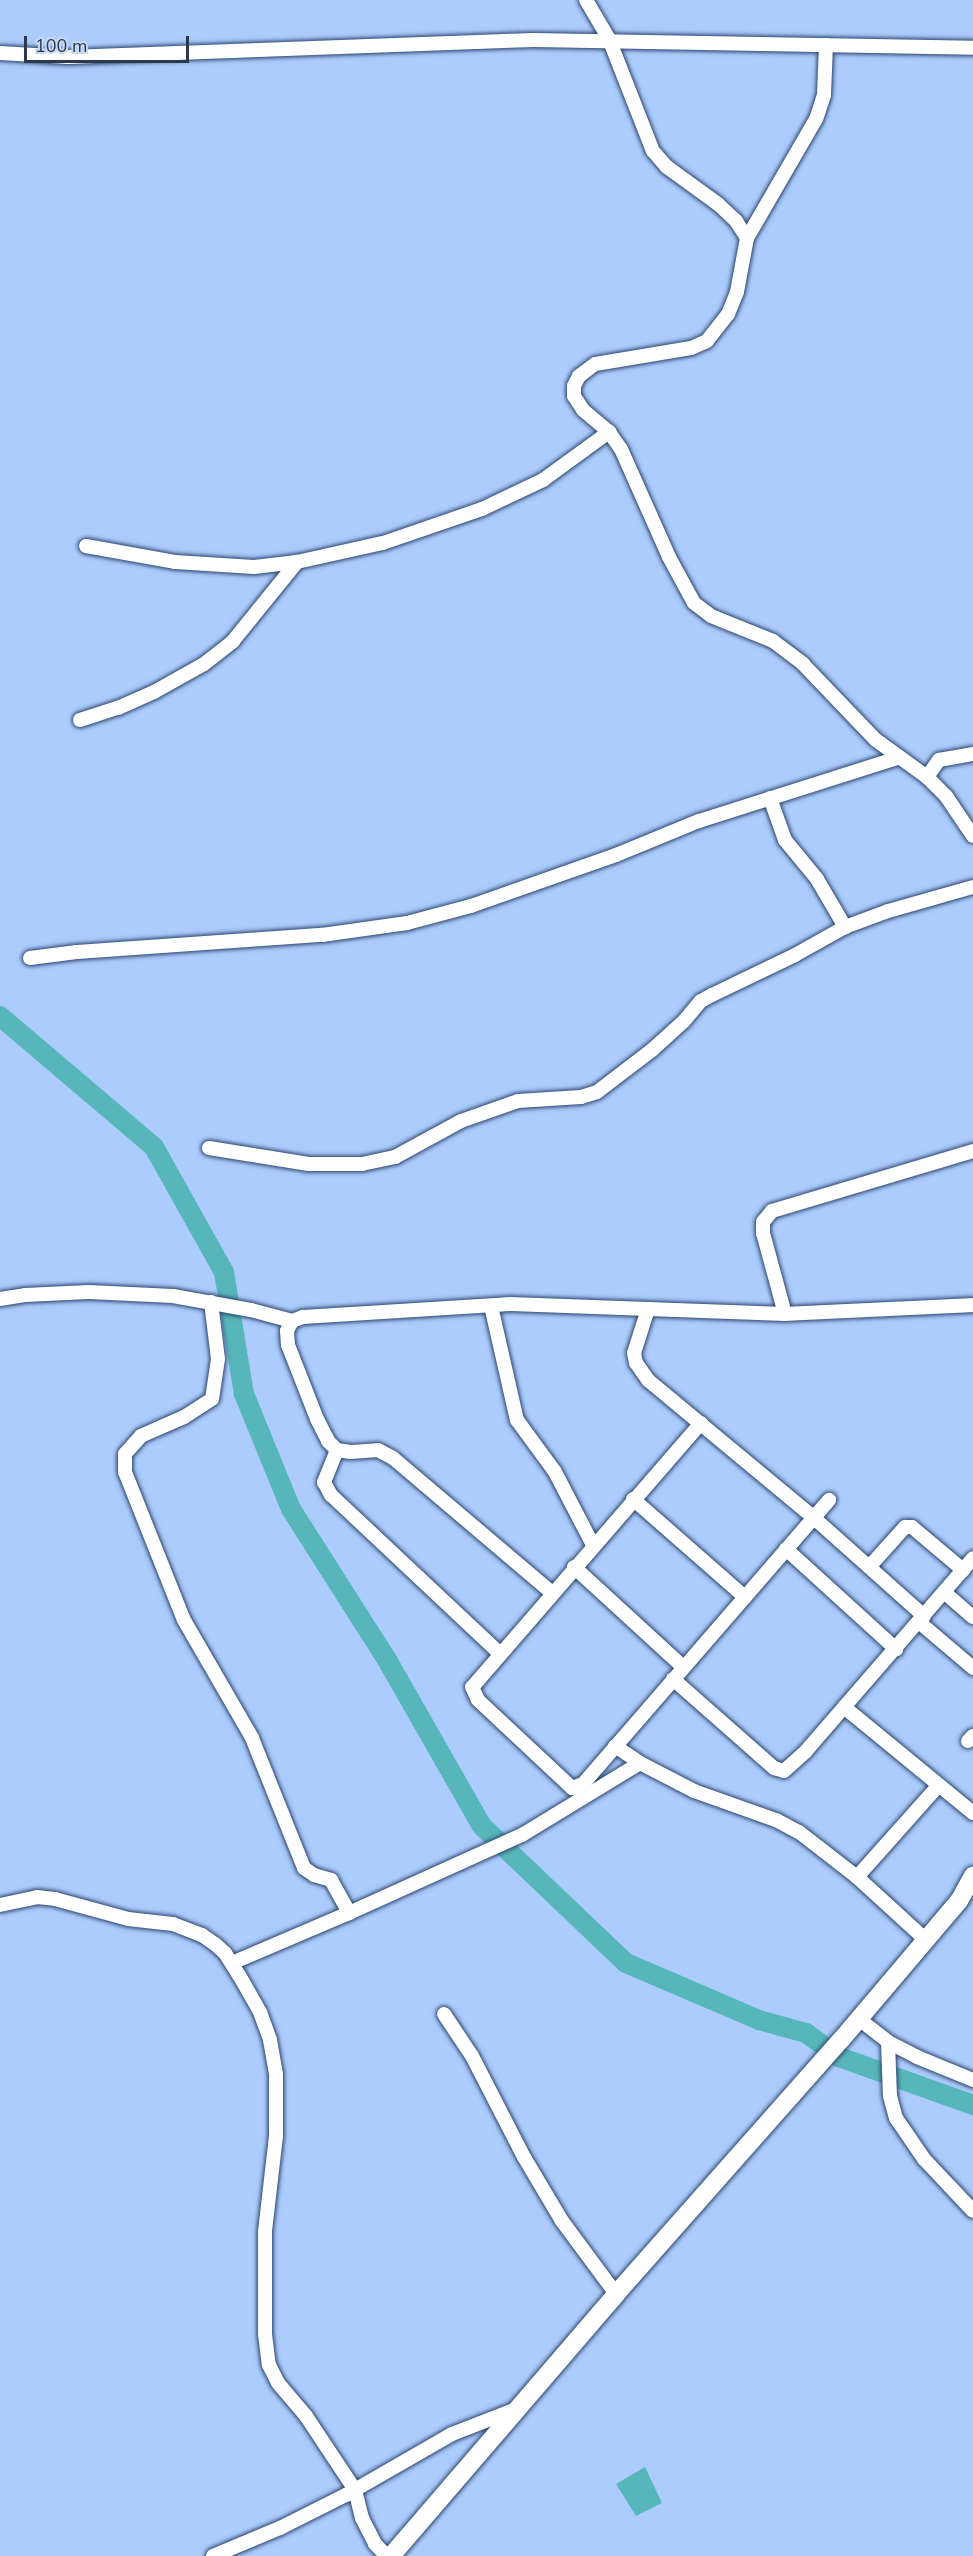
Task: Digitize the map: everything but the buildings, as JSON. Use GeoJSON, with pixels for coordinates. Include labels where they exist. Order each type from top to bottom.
{"type":"FeatureCollection","features":[{"type":"Feature","properties":{"kind":"main road"},"geometry":{"type":"LineString","coordinates":[[395,2555],[616,2294],[966,1895],[973,1876]]}},
{"type":"Feature","properties":{"kind":"street"},"geometry":{"type":"LineString","coordinates":[[586,0],[609,39],[653,151],[667,167],[718,204],[736,221],[747,238]]}},
{"type":"Feature","properties":{"kind":"street"},"geometry":{"type":"LineString","coordinates":[[0,53],[68,57],[609,39],[973,48]]}},
{"type":"Feature","properties":{"kind":"street"},"geometry":{"type":"LineString","coordinates":[[826,45],[824,95],[816,119],[747,238],[737,292],[728,314],[707,341],[691,348],[660,355],[614,359],[595,364],[579,376],[574,386],[574,396],[583,410],[609,432],[621,449],[669,557],[694,603],[711,616],[773,642],[803,664],[876,740],[927,777],[952,803],[973,836]]}},
{"type":"Feature","properties":{"kind":"street"},"geometry":{"type":"LineString","coordinates":[[86,546],[175,562],[217,566],[254,567],[297,562],[383,543],[482,509],[543,480],[609,432]]}},
{"type":"Feature","properties":{"kind":"street"},"geometry":{"type":"LineString","coordinates":[[80,720],[118,708],[154,692],[204,664],[232,641],[297,562]]}},
{"type":"Feature","properties":{"kind":"street"},"geometry":{"type":"LineString","coordinates":[[927,777],[939,760],[973,754]]}},
{"type":"Feature","properties":{"kind":"street"},"geometry":{"type":"LineString","coordinates":[[30,958],[77,952],[322,935],[406,923],[471,906],[616,855],[699,821],[770,798],[831,782],[898,758]]}},
{"type":"Feature","properties":{"kind":"street"},"geometry":{"type":"LineString","coordinates":[[770,798],[784,840],[816,879],[845,927]]}},
{"type":"Feature","properties":{"kind":"street"},"geometry":{"type":"LineString","coordinates":[[209,1148],[309,1164],[362,1164],[395,1157],[461,1121],[518,1101],[581,1097],[597,1092],[659,1045],[701,1001],[795,955],[845,927],[973,887]]}},
{"type":"Feature","properties":{"kind":"street"},"geometry":{"type":"LineString","coordinates":[[785,1314],[763,1233],[763,1222],[772,1211],[973,1151]]}},
{"type":"Feature","properties":{"kind":"street"},"geometry":{"type":"LineString","coordinates":[[0,1299],[25,1295],[88,1292],[172,1296],[211,1302],[292,1321],[303,1317],[511,1304],[785,1314],[973,1305]]}},
{"type":"Feature","properties":{"kind":"street"},"geometry":{"type":"LineString","coordinates":[[211,1302],[219,1359],[212,1399],[184,1417],[141,1436],[125,1454],[125,1472],[184,1620],[252,1738],[304,1868],[314,1875],[331,1880],[350,1913]]}},
{"type":"Feature","properties":{"kind":"street"},"geometry":{"type":"LineString","coordinates":[[491,1306],[517,1420],[555,1472],[593,1545]]}},
{"type":"Feature","properties":{"kind":"street"},"geometry":{"type":"LineString","coordinates":[[648,1309],[636,1343],[636,1363],[648,1380],[813,1517],[869,1567],[973,1668]]}},
{"type":"Feature","properties":{"kind":"street"},"geometry":{"type":"LineString","coordinates":[[292,1321],[287,1331],[288,1345],[328,1441],[337,1450],[351,1452],[378,1450],[393,1458],[551,1592]]}},
{"type":"Feature","properties":{"kind":"street"},"geometry":{"type":"LineString","coordinates":[[701,1423],[551,1592],[474,1684],[473,1694],[568,1785],[574,1788],[581,1786],[829,1500]]}},
{"type":"Feature","properties":{"kind":"street"},"geometry":{"type":"LineString","coordinates":[[337,1450],[324,1482],[331,1495],[500,1653]]}},
{"type":"Feature","properties":{"kind":"street"},"geometry":{"type":"LineString","coordinates":[[633,1499],[745,1597]]}},
{"type":"Feature","properties":{"kind":"street"},"geometry":{"type":"LineString","coordinates":[[869,1567],[905,1527],[912,1527],[963,1570]]}},
{"type":"Feature","properties":{"kind":"street"},"geometry":{"type":"LineString","coordinates":[[786,1549],[896,1649]]}},
{"type":"Feature","properties":{"kind":"street"},"geometry":{"type":"LineString","coordinates":[[673,1679],[779,1770],[789,1769],[973,1558]]}},
{"type":"Feature","properties":{"kind":"street"},"geometry":{"type":"LineString","coordinates":[[574,1567],[683,1667]]}},
{"type":"Feature","properties":{"kind":"street"},"geometry":{"type":"LineString","coordinates":[[944,1592],[973,1617]]}},
{"type":"Feature","properties":{"kind":"street"},"geometry":{"type":"LineString","coordinates":[[844,1707],[973,1813]]}},
{"type":"Feature","properties":{"kind":"street"},"geometry":{"type":"LineString","coordinates":[[615,1746],[640,1763],[694,1791],[776,1820],[799,1832],[857,1877],[926,1940]]}},
{"type":"Feature","properties":{"kind":"street"},"geometry":{"type":"LineString","coordinates":[[232,1963],[350,1913],[522,1835],[640,1763]]}},
{"type":"Feature","properties":{"kind":"street"},"geometry":{"type":"LineString","coordinates":[[857,1877],[939,1785]]}},
{"type":"Feature","properties":{"kind":"street"},"geometry":{"type":"LineString","coordinates":[[0,1905],[37,1897],[56,1899],[128,1919],[173,1924],[202,1935],[225,1953],[232,1963],[260,2012],[270,2040],[276,2074],[276,2136],[265,2231],[266,2353],[278,2384],[306,2416],[355,2490],[362,2518],[375,2544],[395,2555]]}},
{"type":"Feature","properties":{"kind":"street"},"geometry":{"type":"LineString","coordinates":[[444,2014],[472,2056],[524,2157],[562,2221],[616,2294]]}},
{"type":"Feature","properties":{"kind":"street"},"geometry":{"type":"LineString","coordinates":[[858,2019],[888,2042],[917,2058],[973,2080]]}},
{"type":"Feature","properties":{"kind":"street"},"geometry":{"type":"LineString","coordinates":[[888,2042],[890,2096],[896,2118],[924,2159],[973,2211]]}},
{"type":"Feature","properties":{"kind":"street"},"geometry":{"type":"LineString","coordinates":[[213,2556],[280,2528],[355,2490],[452,2434],[518,2408]]}},
{"type":"Feature","properties":{"kind":"shaded area"},"geometry":{"type":"Polygon","coordinates":[[[645,2467],[662,2503],[636,2516],[616,2484],[645,2467]]]}},
{"type":"Feature","properties":{"kind":"waterway"},"geometry":{"type":"LineString","coordinates":[[0,1016],[154,1147],[224,1272],[244,1394],[291,1509],[386,1658],[482,1826],[626,1963],[759,2020],[806,2033],[839,2057],[973,2105]]}}]}
